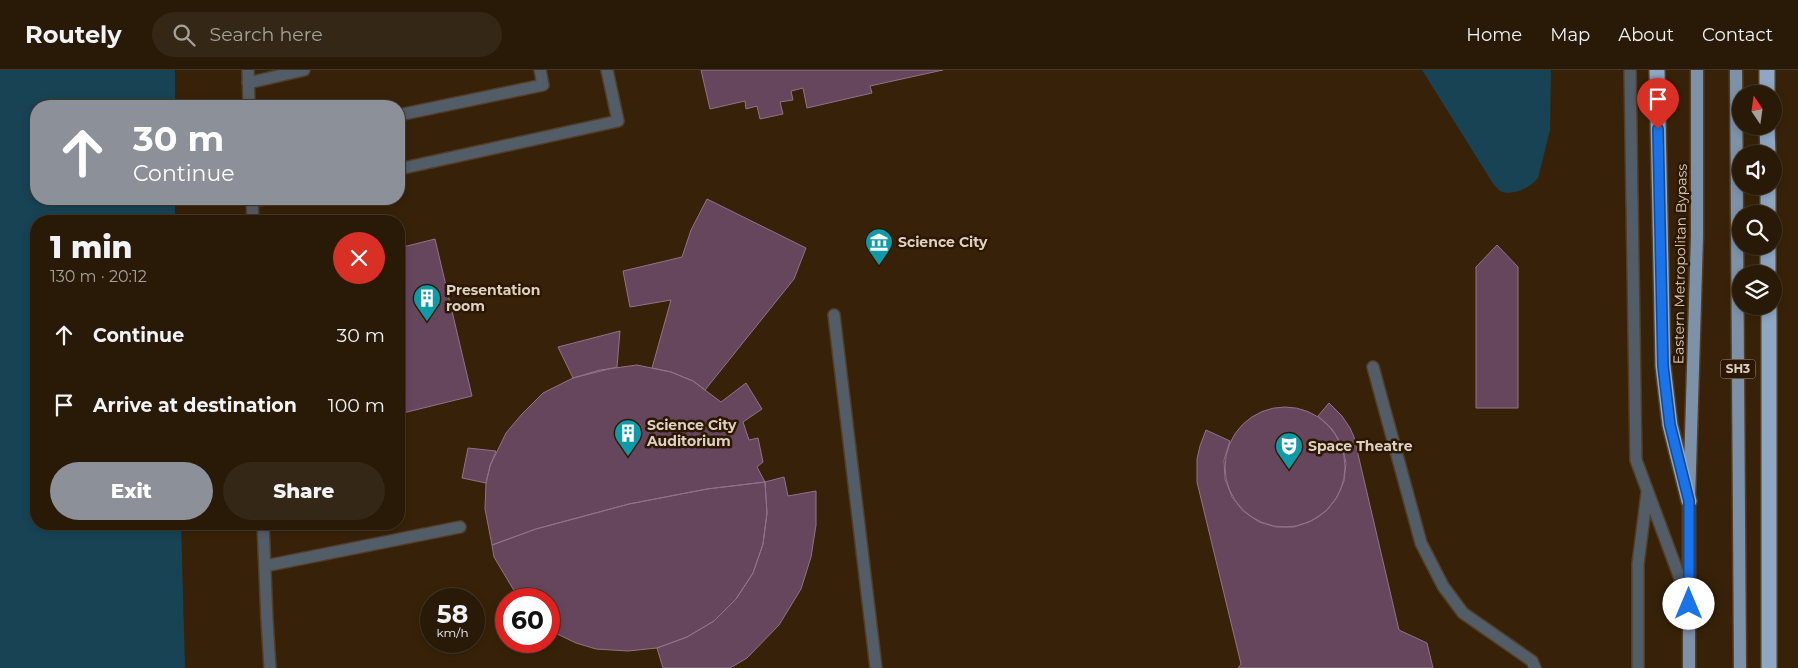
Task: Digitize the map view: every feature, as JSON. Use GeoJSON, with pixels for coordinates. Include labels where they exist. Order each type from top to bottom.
{"type":"FeatureCollection","features":[{"type":"Feature","properties":{"kind":"highway"},"geometry":{"type":"LineString","coordinates":[[1657,70],[1663,366],[1670,425],[1689,501]]}},
{"type":"Feature","properties":{"kind":"highway"},"geometry":{"type":"LineString","coordinates":[[1767,70],[1767,85]]}},
{"type":"Feature","properties":{"kind":"highway"},"geometry":{"type":"LineString","coordinates":[[1768,315],[1769,668]]}},
{"type":"Feature","properties":{"kind":"main road","name":"Eastern Metropolitan Bypass"},"geometry":{"type":"LineString","coordinates":[[1689,668],[1689,501],[1697,236],[1697,70]]}},
{"type":"Feature","properties":{"kind":"main road","name":"SH3"},"geometry":{"type":"LineString","coordinates":[[1736,70],[1740,668]]}},
{"type":"Feature","properties":{"kind":"lane"},"geometry":{"type":"LineString","coordinates":[[248,70],[249,100]]}},
{"type":"Feature","properties":{"kind":"lane"},"geometry":{"type":"LineString","coordinates":[[248,83],[304,70]]}},
{"type":"Feature","properties":{"kind":"lane"},"geometry":{"type":"LineString","coordinates":[[405,113],[543,85],[540,70]]}},
{"type":"Feature","properties":{"kind":"lane"},"geometry":{"type":"LineString","coordinates":[[405,168],[618,121],[607,70]]}},
{"type":"Feature","properties":{"kind":"lane"},"geometry":{"type":"LineString","coordinates":[[1630,70],[1636,460],[1689,604]]}},
{"type":"Feature","properties":{"kind":"lane"},"geometry":{"type":"LineString","coordinates":[[834,315],[876,668]]}},
{"type":"Feature","properties":{"kind":"lane"},"geometry":{"type":"LineString","coordinates":[[1372,367],[1421,543],[1443,586],[1463,613],[1532,661],[1535,668]]}},
{"type":"Feature","properties":{"kind":"lane"},"geometry":{"type":"LineString","coordinates":[[1638,668],[1638,564],[1647,491]]}},
{"type":"Feature","properties":{"kind":"lane"},"geometry":{"type":"LineString","coordinates":[[265,566],[460,527]]}},
{"type":"Feature","properties":{"kind":"lane"},"geometry":{"type":"LineString","coordinates":[[263,530],[270,668]]}},
{"type":"Feature","properties":{"kind":"water"},"geometry":{"type":"Polygon","coordinates":[[[0,70],[175,70],[175,100],[30,100],[30,205],[175,205],[175,215],[30,215],[30,530],[181,530],[185,668],[0,668],[0,70]]]}},
{"type":"Feature","properties":{"kind":"water"},"geometry":{"type":"Polygon","coordinates":[[[1422,70],[1551,70],[1550,130],[1538,178],[1526,188],[1516,192],[1505,193],[1500,191],[1494,185],[1422,70]]]}},
{"type":"Feature","properties":{"kind":"building"},"geometry":{"type":"Polygon","coordinates":[[[701,70],[943,70],[870,86],[872,93],[807,108],[803,88],[791,91],[793,100],[780,102],[783,114],[760,119],[757,106],[746,109],[745,101],[710,109],[701,70]]]}},
{"type":"Feature","properties":{"kind":"building","name":"Science City Auditorium"},"geometry":{"type":"Polygon","coordinates":[[[707,199],[806,248],[794,279],[705,390],[693,381],[671,372],[652,368],[671,300],[630,307],[623,271],[682,257],[691,230],[707,199]]]}},
{"type":"Feature","properties":{"kind":"building","name":"Presentation room"},"geometry":{"type":"Polygon","coordinates":[[[435,239],[472,396],[405,413],[405,246],[435,239]]]}},
{"type":"Feature","properties":{"kind":"building"},"geometry":{"type":"Polygon","coordinates":[[[1497,245],[1518,267],[1518,408],[1476,408],[1476,267],[1497,245]]]}},
{"type":"Feature","properties":{"kind":"building"},"geometry":{"type":"Polygon","coordinates":[[[620,331],[617,367],[573,378],[558,347],[620,331]]]}},
{"type":"Feature","properties":{"kind":"building","name":"Science City Auditorium"},"geometry":{"type":"Polygon","coordinates":[[[637,365],[671,372],[693,381],[721,402],[746,383],[762,409],[743,422],[749,440],[758,438],[763,462],[757,467],[765,482],[707,489],[629,504],[536,529],[492,545],[485,509],[486,483],[490,466],[506,433],[543,393],[573,378],[600,370],[637,365]]]}},
{"type":"Feature","properties":{"kind":"building"},"geometry":{"type":"Polygon","coordinates":[[[1329,403],[1342,416],[1354,437],[1399,630],[1427,643],[1433,668],[1238,668],[1241,664],[1197,482],[1197,459],[1200,446],[1206,430],[1230,441],[1224,460],[1225,479],[1232,497],[1243,511],[1259,522],[1276,527],[1294,527],[1311,521],[1326,511],[1337,497],[1344,481],[1346,463],[1342,445],[1332,429],[1318,416],[1329,403]]]}},
{"type":"Feature","properties":{"kind":"building"},"geometry":{"type":"Polygon","coordinates":[[[1285,407],[1308,411],[1328,424],[1341,444],[1345,467],[1341,490],[1328,510],[1308,523],[1285,527],[1262,523],[1242,510],[1229,490],[1225,467],[1229,444],[1242,424],[1262,411],[1285,407]]]}},
{"type":"Feature","properties":{"kind":"building"},"geometry":{"type":"Polygon","coordinates":[[[468,448],[496,451],[486,483],[462,478],[468,448]]]}},
{"type":"Feature","properties":{"kind":"building"},"geometry":{"type":"Polygon","coordinates":[[[784,477],[788,496],[816,491],[816,525],[811,557],[801,589],[779,625],[747,658],[730,668],[663,668],[657,648],[687,637],[714,621],[736,599],[753,573],[763,544],[767,513],[765,482],[784,477]]]}},
{"type":"Feature","properties":{"kind":"building","name":"Science City Auditorium"},"geometry":{"type":"Polygon","coordinates":[[[765,482],[767,513],[763,544],[753,573],[736,599],[714,621],[687,637],[657,648],[628,651],[596,649],[560,635],[560,588],[512,588],[494,557],[492,545],[536,529],[629,504],[707,489],[765,482]]]}},
{"type":"Feature","properties":{"kind":"place","name":"Science City"},"geometry":{"type":"Point","coordinates":[879,266]}},
{"type":"Feature","properties":{"kind":"place","name":"Presentation room"},"geometry":{"type":"Point","coordinates":[427,322]}},
{"type":"Feature","properties":{"kind":"place","name":"Science City Auditorium"},"geometry":{"type":"Point","coordinates":[628,457]}},
{"type":"Feature","properties":{"kind":"place","name":"Space Theatre"},"geometry":{"type":"Point","coordinates":[1289,470]}},
{"type":"Feature","properties":{"kind":"route"},"geometry":{"type":"LineString","coordinates":[[1658,129],[1663,366],[1670,425],[1689,501],[1689,604]]}}]}
